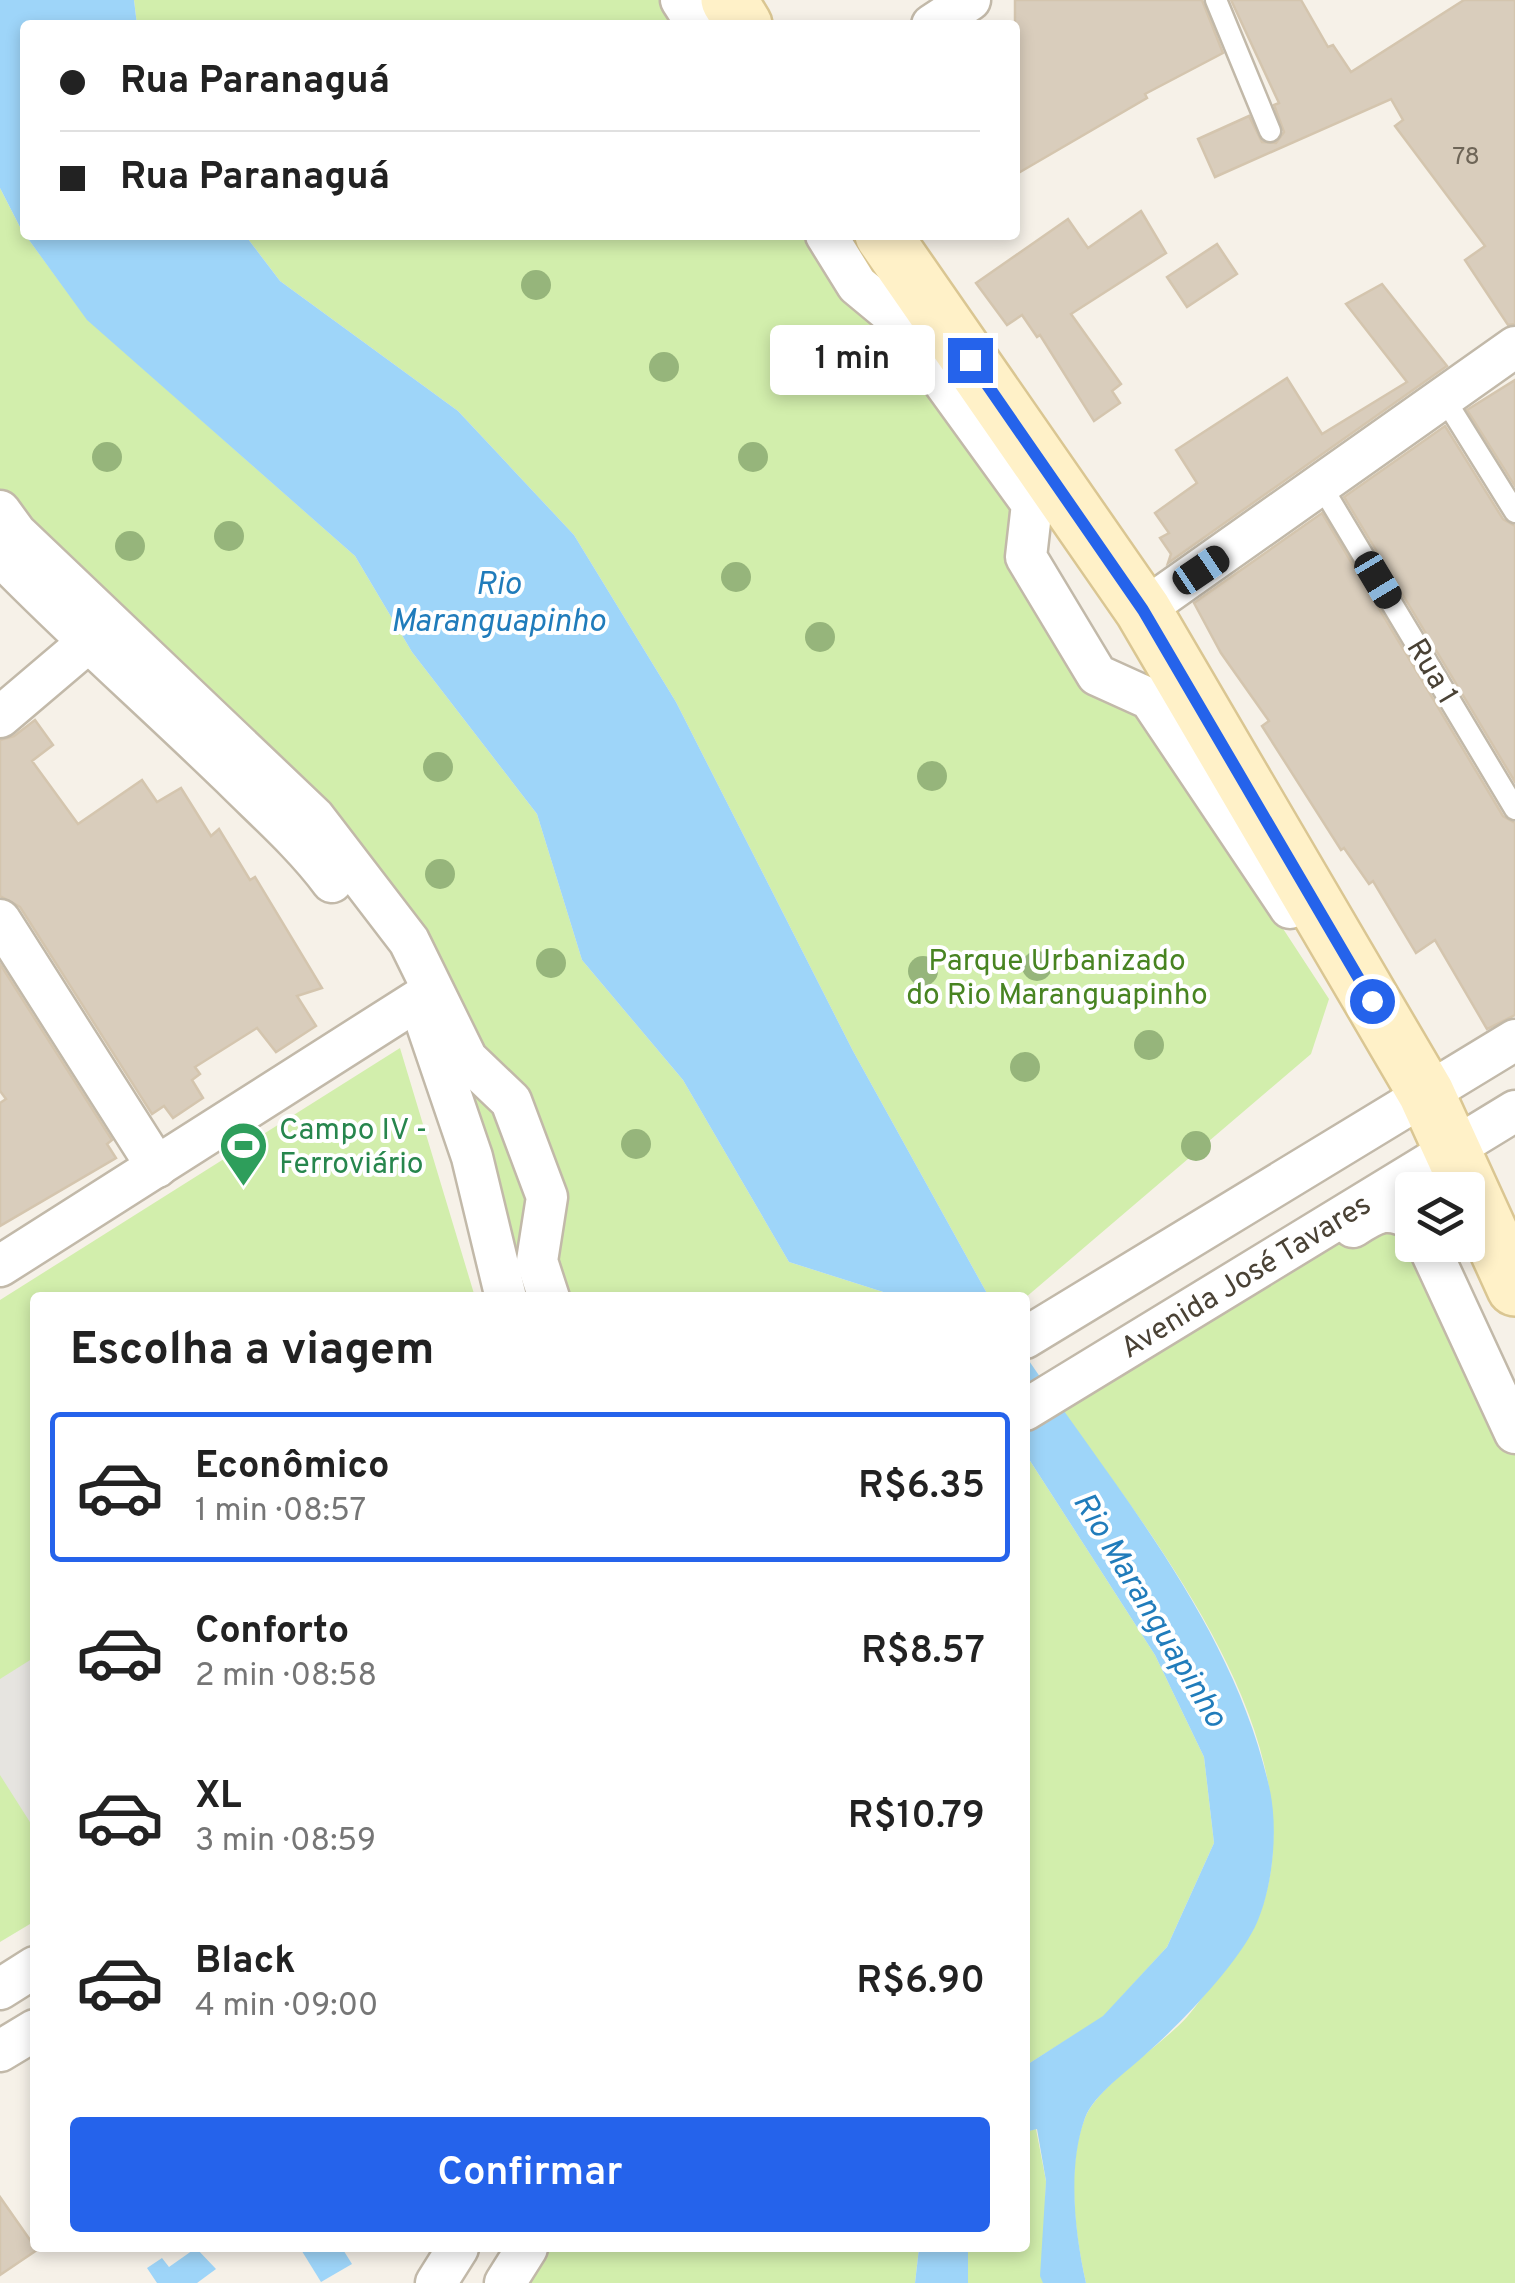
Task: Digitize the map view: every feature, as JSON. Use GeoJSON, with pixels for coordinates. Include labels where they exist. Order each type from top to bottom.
{"type":"FeatureCollection","features":[{"type":"Feature","properties":{"kind":"main road"},"geometry":{"type":"LineString","coordinates":[[886,240],[1143,610],[1417,1098],[1451,1150],[1515,1288]]}},
{"type":"Feature","properties":{"kind":"street"},"geometry":{"type":"LineString","coordinates":[[940,20],[970,0]]}},
{"type":"Feature","properties":{"kind":"street"},"geometry":{"type":"LineString","coordinates":[[829,240],[857,286],[898,319],[1032,504],[1026,557],[1097,675],[1150,699],[1417,1098]]}},
{"type":"Feature","properties":{"kind":"street"},"geometry":{"type":"LineString","coordinates":[[1143,610],[1260,530],[1319,482],[1515,348]]}},
{"type":"Feature","properties":{"kind":"street"},"geometry":{"type":"LineString","coordinates":[[0,511],[16,532],[130,644],[314,817],[409,940],[467,1059],[510,1101],[547,1198],[537,1261],[547,1292]]}},
{"type":"Feature","properties":{"kind":"street"},"geometry":{"type":"LineString","coordinates":[[0,555],[86,644],[314,857],[418,1000],[472,1157],[505,1292]]}},
{"type":"Feature","properties":{"kind":"street"},"geometry":{"type":"LineString","coordinates":[[0,717],[86,644]]}},
{"type":"Feature","properties":{"kind":"street"},"geometry":{"type":"LineString","coordinates":[[0,920],[157,1167]]}},
{"type":"Feature","properties":{"kind":"street"},"geometry":{"type":"LineString","coordinates":[[0,1266],[418,1000]]}},
{"type":"Feature","properties":{"kind":"street","name":"Avenida José Tavares"},"geometry":{"type":"LineString","coordinates":[[1030,1335],[1515,1040]]}},
{"type":"Feature","properties":{"kind":"street","name":"Avenida José Tavares"},"geometry":{"type":"LineString","coordinates":[[1030,1407],[1148,1344],[1515,1110]]}},
{"type":"Feature","properties":{"kind":"street"},"geometry":{"type":"LineString","coordinates":[[1030,1428],[1148,1344],[1380,1210],[1395,1210]]}},
{"type":"Feature","properties":{"kind":"street"},"geometry":{"type":"LineString","coordinates":[[1436,1262],[1515,1433]]}},
{"type":"Feature","properties":{"kind":"street"},"geometry":{"type":"LineString","coordinates":[[0,1989],[30,1971]]}},
{"type":"Feature","properties":{"kind":"street"},"geometry":{"type":"LineString","coordinates":[[0,2051],[30,2033]]}},
{"type":"Feature","properties":{"kind":"street"},"geometry":{"type":"LineString","coordinates":[[436,2283],[455,2252]]}},
{"type":"Feature","properties":{"kind":"street"},"geometry":{"type":"LineString","coordinates":[[505,2283],[524,2252]]}},
{"type":"Feature","properties":{"kind":"lane"},"geometry":{"type":"LineString","coordinates":[[1216,0],[1270,131]]}},
{"type":"Feature","properties":{"kind":"lane"},"geometry":{"type":"LineString","coordinates":[[1444,398],[1515,512]]}},
{"type":"Feature","properties":{"kind":"lane","name":"Rua 1"},"geometry":{"type":"LineString","coordinates":[[1319,482],[1515,809]]}},
{"type":"Feature","properties":{"kind":"green space"},"geometry":{"type":"Polygon","coordinates":[[[134,0],[687,0],[704,20],[136,20],[134,0]]]}},
{"type":"Feature","properties":{"kind":"green space"},"geometry":{"type":"Polygon","coordinates":[[[0,188],[20,227],[20,240],[29,240],[87,319],[355,556],[412,652],[537,814],[582,960],[683,1080],[789,1262],[883,1292],[523,1292],[431,986],[318,837],[0,528],[0,188]]]}},
{"type":"Feature","properties":{"kind":"green space","name":"Parque Urbanizado do Rio Maranguapinho"},"geometry":{"type":"Polygon","coordinates":[[[249,240],[833,240],[1329,999],[1311,1054],[1030,1294],[986,1292],[853,1051],[676,702],[574,535],[458,411],[280,281],[249,240]]]}},
{"type":"Feature","properties":{"kind":"green space"},"geometry":{"type":"Polygon","coordinates":[[[400,1048],[473,1292],[30,1292],[30,1924],[0,1942],[0,1300],[400,1048]]]}},
{"type":"Feature","properties":{"kind":"green space"},"geometry":{"type":"Polygon","coordinates":[[[1380,1210],[1395,1211],[1395,1262],[1424,1262],[1515,1433],[1515,2283],[1086,2283],[1076,2222],[1074,2178],[1085,2118],[1116,2079],[1187,2017],[1243,1945],[1255,1926],[1272,1860],[1270,1791],[1251,1721],[1221,1652],[1142,1521],[1061,1409],[1380,1210]]]}},
{"type":"Feature","properties":{"kind":"green space"},"geometry":{"type":"Polygon","coordinates":[[[1030,1461],[1155,1655],[1204,1757],[1214,1843],[1167,1947],[1103,2017],[1030,2063],[1030,1461]]]}},
{"type":"Feature","properties":{"kind":"green space"},"geometry":{"type":"Polygon","coordinates":[[[1036,2129],[1046,2181],[1043,2283],[968,2283],[968,2252],[1030,2252],[1030,2131],[1036,2129]]]}},
{"type":"Feature","properties":{"kind":"green space"},"geometry":{"type":"Polygon","coordinates":[[[524,2252],[919,2252],[915,2283],[505,2283],[524,2252]]]}},
{"type":"Feature","properties":{"kind":"shaded area"},"geometry":{"type":"Polygon","coordinates":[[[30,1660],[30,1822],[0,1775],[0,1679],[30,1660]]]}},
{"type":"Feature","properties":{"kind":"water"},"geometry":{"type":"Polygon","coordinates":[[[0,0],[134,0],[136,20],[20,20],[20,227],[0,188],[0,0]]]}},
{"type":"Feature","properties":{"kind":"water","name":"Rio Maranguapinho"},"geometry":{"type":"Polygon","coordinates":[[[29,240],[249,240],[280,281],[458,411],[574,535],[676,702],[853,1051],[986,1292],[883,1292],[789,1262],[683,1080],[582,960],[537,814],[412,652],[355,556],[87,320],[29,240]]]}},
{"type":"Feature","properties":{"kind":"water","name":"Rio Maranguapinho"},"geometry":{"type":"Polygon","coordinates":[[[1030,1362],[1133,1508],[1200,1614],[1252,1726],[1274,1820],[1266,1895],[1246,1943],[1206,1994],[1104,2092],[1085,2118],[1076,2158],[1075,2200],[1086,2283],[1043,2283],[1040,2276],[1046,2181],[1037,2129],[1030,2131],[1030,2063],[1103,2016],[1167,1947],[1214,1843],[1204,1757],[1155,1655],[1030,1461],[1030,1362]]]}},
{"type":"Feature","properties":{"kind":"water"},"geometry":{"type":"Polygon","coordinates":[[[190,2252],[200,2252],[216,2269],[197,2283],[157,2283],[147,2268],[162,2258],[169,2267],[190,2252]]]}},
{"type":"Feature","properties":{"kind":"water"},"geometry":{"type":"Polygon","coordinates":[[[302,2252],[344,2252],[352,2264],[321,2282],[302,2252]]]}},
{"type":"Feature","properties":{"kind":"water"},"geometry":{"type":"Polygon","coordinates":[[[919,2252],[968,2252],[968,2283],[915,2283],[919,2252]]]}},
{"type":"Feature","properties":{"kind":"building"},"geometry":{"type":"Polygon","coordinates":[[[1015,0],[1202,0],[1223,53],[1145,94],[1147,98],[1020,172],[1020,20],[1015,20],[1015,0]]]}},
{"type":"Feature","properties":{"kind":"building"},"geometry":{"type":"Polygon","coordinates":[[[1231,0],[1301,0],[1328,47],[1333,45],[1351,72],[1464,0],[1515,0],[1515,324],[1508,325],[1465,260],[1485,246],[1395,126],[1403,120],[1391,99],[1215,177],[1198,139],[1249,116],[1262,142],[1276,143],[1284,132],[1274,105],[1279,103],[1231,0]]]}},
{"type":"Feature","properties":{"kind":"building"},"geometry":{"type":"Polygon","coordinates":[[[1141,211],[1166,253],[1071,314],[1121,384],[1112,391],[1120,403],[1094,421],[1040,335],[1037,337],[1022,315],[1007,325],[976,283],[1068,219],[1088,248],[1141,211]]]}},
{"type":"Feature","properties":{"kind":"building"},"geometry":{"type":"Polygon","coordinates":[[[1217,244],[1237,274],[1187,307],[1167,277],[1217,244]]]}},
{"type":"Feature","properties":{"kind":"building"},"geometry":{"type":"Polygon","coordinates":[[[1382,284],[1447,366],[1168,563],[1171,554],[1160,538],[1169,533],[1155,513],[1197,483],[1176,450],[1287,378],[1322,434],[1407,382],[1346,304],[1382,284]]]}},
{"type":"Feature","properties":{"kind":"building"},"geometry":{"type":"Polygon","coordinates":[[[1515,380],[1515,486],[1467,410],[1515,380]]]}},
{"type":"Feature","properties":{"kind":"building"},"geometry":{"type":"Polygon","coordinates":[[[1445,426],[1503,519],[1515,526],[1515,782],[1344,497],[1445,426]]]}},
{"type":"Feature","properties":{"kind":"building"},"geometry":{"type":"Polygon","coordinates":[[[1322,513],[1503,816],[1515,823],[1515,1015],[1487,1029],[1435,940],[1416,953],[1373,881],[1369,884],[1344,848],[1341,850],[1262,726],[1269,721],[1221,653],[1194,603],[1322,513]]]}},
{"type":"Feature","properties":{"kind":"building"},"geometry":{"type":"Polygon","coordinates":[[[35,720],[53,745],[32,761],[78,824],[142,780],[157,802],[181,788],[211,836],[219,829],[250,880],[255,877],[322,988],[297,996],[316,1026],[276,1052],[257,1028],[195,1067],[200,1074],[192,1080],[203,1098],[173,1118],[164,1106],[152,1114],[20,907],[0,896],[0,740],[14,736],[35,720]]]}},
{"type":"Feature","properties":{"kind":"building"},"geometry":{"type":"Polygon","coordinates":[[[0,964],[112,1140],[107,1144],[116,1158],[0,1226],[0,1103],[6,1099],[0,1091],[0,964]]]}},
{"type":"Feature","properties":{"kind":"building"},"geometry":{"type":"Polygon","coordinates":[[[0,2197],[30,2240],[30,2252],[34,2252],[0,2275],[0,2197]]]}},
{"type":"Feature","properties":{"kind":"place","name":"Campo IV - Ferroviário"},"geometry":{"type":"Point","coordinates":[244,1188]}},
{"type":"Feature","properties":{"kind":"route"},"geometry":{"type":"LineString","coordinates":[[970,360],[1143,610],[1372,1001]]}}]}
